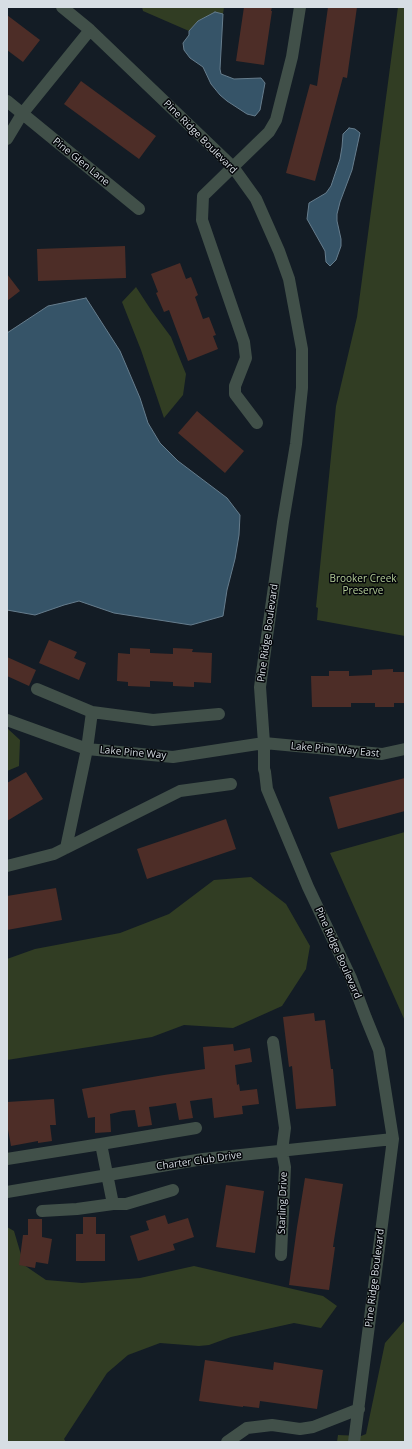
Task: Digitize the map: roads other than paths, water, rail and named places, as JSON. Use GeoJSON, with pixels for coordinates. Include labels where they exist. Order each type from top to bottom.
{"type":"FeatureCollection","features":[{"type":"Feature","properties":{"kind":"street","name":"Pine Ridge Boulevard"},"geometry":{"type":"LineString","coordinates":[[62,7],[90,30],[233,168],[256,199],[279,251],[289,279],[302,349],[302,388],[296,444],[283,522],[260,687],[264,743],[264,769],[266,772],[268,789],[308,887],[351,978],[380,1050],[393,1139],[354,1442]]}},
{"type":"Feature","properties":{"kind":"street"},"geometry":{"type":"LineString","coordinates":[[257,423],[235,394],[234,386],[246,358],[244,342],[202,220],[203,196],[269,132],[276,120],[292,57],[300,7]]}},
{"type":"Feature","properties":{"kind":"street"},"geometry":{"type":"LineString","coordinates":[[7,139],[22,114],[90,30]]}},
{"type":"Feature","properties":{"kind":"street","name":"Pine Glen Lane"},"geometry":{"type":"LineString","coordinates":[[7,101],[139,209]]}},
{"type":"Feature","properties":{"kind":"street"},"geometry":{"type":"LineString","coordinates":[[36,690],[92,712],[153,720],[219,714]]}},
{"type":"Feature","properties":{"kind":"street"},"geometry":{"type":"LineString","coordinates":[[66,848],[87,749],[92,712]]}},
{"type":"Feature","properties":{"kind":"street","name":"Lake Pine Way"},"geometry":{"type":"LineString","coordinates":[[7,720],[87,749],[173,757],[264,743]]}},
{"type":"Feature","properties":{"kind":"street","name":"Lake Pine Way East"},"geometry":{"type":"LineString","coordinates":[[264,743],[382,754],[405,749]]}},
{"type":"Feature","properties":{"kind":"street"},"geometry":{"type":"LineString","coordinates":[[7,866],[54,854],[180,791],[231,784]]}},
{"type":"Feature","properties":{"kind":"street","name":"Starling Drive"},"geometry":{"type":"LineString","coordinates":[[273,1042],[285,1128],[282,1151],[285,1167],[281,1256]]}},
{"type":"Feature","properties":{"kind":"street"},"geometry":{"type":"LineString","coordinates":[[7,1159],[196,1128]]}},
{"type":"Feature","properties":{"kind":"street","name":"Charter Club Drive"},"geometry":{"type":"LineString","coordinates":[[7,1192],[203,1159],[393,1139]]}},
{"type":"Feature","properties":{"kind":"street"},"geometry":{"type":"LineString","coordinates":[[101,1144],[113,1204]]}},
{"type":"Feature","properties":{"kind":"street"},"geometry":{"type":"LineString","coordinates":[[42,1211],[126,1204],[173,1190]]}},
{"type":"Feature","properties":{"kind":"street"},"geometry":{"type":"LineString","coordinates":[[227,1442],[246,1428],[272,1426],[300,1429],[313,1427],[359,1409]]}},
{"type":"Feature","properties":{"kind":"water"},"geometry":{"type":"Polygon","coordinates":[[[215,12],[223,14],[221,74],[234,79],[261,78],[265,83],[260,110],[255,116],[247,114],[220,95],[211,84],[203,67],[190,58],[184,50],[183,43],[189,35],[189,31],[198,21],[215,12]]]}},
{"type":"Feature","properties":{"kind":"water"},"geometry":{"type":"Polygon","coordinates":[[[349,128],[355,129],[360,133],[352,170],[337,214],[341,246],[336,260],[330,266],[326,262],[325,251],[307,219],[309,203],[326,193],[331,186],[340,159],[343,134],[349,128]]]}},
{"type":"Feature","properties":{"kind":"water"},"geometry":{"type":"Polygon","coordinates":[[[86,298],[120,351],[140,398],[148,423],[160,443],[178,461],[227,498],[240,515],[239,535],[235,559],[227,590],[223,616],[191,625],[114,613],[79,601],[35,615],[7,610],[7,333],[48,306],[86,298]]]}},
{"type":"Feature","properties":{"kind":"park label","name":"Brooker Creek Preserve"},"geometry":{"type":"Point","coordinates":[363,584]}}]}
